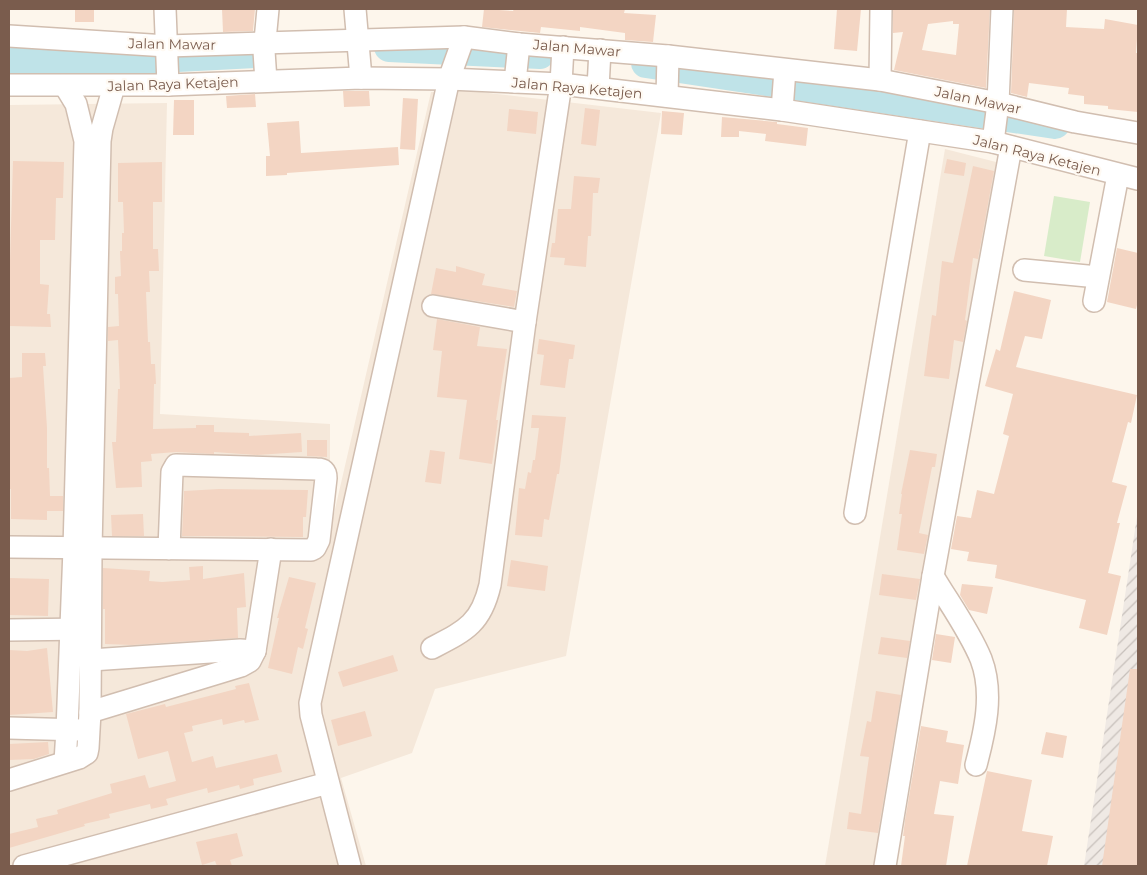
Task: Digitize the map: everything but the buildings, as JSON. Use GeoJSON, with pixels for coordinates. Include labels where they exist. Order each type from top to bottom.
{"type":"FeatureCollection","features":[{"type":"Feature","properties":{"kind":"street"},"geometry":{"type":"LineString","coordinates":[[165,9],[167,81]]}},
{"type":"Feature","properties":{"kind":"street"},"geometry":{"type":"LineString","coordinates":[[265,77],[264,47],[268,9]]}},
{"type":"Feature","properties":{"kind":"street"},"geometry":{"type":"LineString","coordinates":[[355,9],[359,58]]}},
{"type":"Feature","properties":{"kind":"street"},"geometry":{"type":"LineString","coordinates":[[880,80],[881,9]]}},
{"type":"Feature","properties":{"kind":"street"},"geometry":{"type":"LineString","coordinates":[[885,866],[933,576],[998,127],[1002,9]]}},
{"type":"Feature","properties":{"kind":"street","name":"Jalan Mawar"},"geometry":{"type":"LineString","coordinates":[[9,36],[167,50],[264,47],[359,58],[463,41],[517,63],[562,64],[600,52],[667,74],[784,88],[880,80],[998,127],[1075,122],[1138,133]]}},
{"type":"Feature","properties":{"kind":"street"},"geometry":{"type":"LineString","coordinates":[[350,866],[310,715],[310,703],[452,72],[463,41]]}},
{"type":"Feature","properties":{"kind":"street"},"geometry":{"type":"LineString","coordinates":[[598,82],[600,52]]}},
{"type":"Feature","properties":{"kind":"street","name":"Jalan Raya Ketajen"},"geometry":{"type":"LineString","coordinates":[[9,85],[114,86],[167,81],[265,77],[359,58],[452,72],[517,63],[562,64],[598,82],[667,74],[784,88],[920,131],[998,127],[1118,175],[1138,179]]}},
{"type":"Feature","properties":{"kind":"street"},"geometry":{"type":"LineString","coordinates":[[432,648],[462,632],[469,626],[479,614],[488,594],[562,64]]}},
{"type":"Feature","properties":{"kind":"street"},"geometry":{"type":"LineString","coordinates":[[65,86],[76,104],[93,141],[81,629],[67,730],[65,762]]}},
{"type":"Feature","properties":{"kind":"street"},"geometry":{"type":"LineString","coordinates":[[93,141],[102,128],[114,86]]}},
{"type":"Feature","properties":{"kind":"street"},"geometry":{"type":"LineString","coordinates":[[855,513],[920,131]]}},
{"type":"Feature","properties":{"kind":"street"},"geometry":{"type":"LineString","coordinates":[[1094,302],[1118,175]]}},
{"type":"Feature","properties":{"kind":"street"},"geometry":{"type":"LineString","coordinates":[[1024,270],[1098,277]]}},
{"type":"Feature","properties":{"kind":"street"},"geometry":{"type":"LineString","coordinates":[[433,306],[526,322]]}},
{"type":"Feature","properties":{"kind":"street"},"geometry":{"type":"LineString","coordinates":[[9,548],[169,550],[308,550],[315,548],[317,545],[326,478],[324,471],[319,469],[176,465],[172,472],[169,550]]}},
{"type":"Feature","properties":{"kind":"street"},"geometry":{"type":"LineString","coordinates":[[9,728],[67,730],[241,666],[250,661],[255,650],[272,549]]}},
{"type":"Feature","properties":{"kind":"street"},"geometry":{"type":"LineString","coordinates":[[933,576],[968,634],[981,660],[986,685],[987,710],[984,736],[976,765]]}},
{"type":"Feature","properties":{"kind":"street"},"geometry":{"type":"LineString","coordinates":[[9,630],[81,629]]}},
{"type":"Feature","properties":{"kind":"street"},"geometry":{"type":"LineString","coordinates":[[9,780],[78,758],[87,753],[90,721],[91,660],[81,629]]}},
{"type":"Feature","properties":{"kind":"street"},"geometry":{"type":"LineString","coordinates":[[91,660],[255,650]]}},
{"type":"Feature","properties":{"kind":"street"},"geometry":{"type":"LineString","coordinates":[[24,866],[328,783]]}},
{"type":"Feature","properties":{"kind":"shaded area"},"geometry":{"type":"Polygon","coordinates":[[[471,91],[661,113],[566,656],[435,689],[412,753],[341,778],[366,866],[9,866],[9,105],[167,103],[160,414],[330,424],[330,531],[431,92],[471,91]]]}},
{"type":"Feature","properties":{"kind":"shaded area"},"geometry":{"type":"Polygon","coordinates":[[[945,149],[1000,163],[878,866],[825,866],[945,149]]]}},
{"type":"Feature","properties":{"kind":"shaded area"},"geometry":{"type":"Polygon","coordinates":[[[1138,510],[1138,866],[1084,866],[1138,510]]]}},
{"type":"Feature","properties":{"kind":"green space"},"geometry":{"type":"Polygon","coordinates":[[[1054,196],[1090,202],[1080,262],[1044,256],[1054,196]]]}},
{"type":"Feature","properties":{"kind":"waterway"},"geometry":{"type":"LineString","coordinates":[[389,47],[540,54]]}},
{"type":"Feature","properties":{"kind":"waterway"},"geometry":{"type":"LineString","coordinates":[[9,60],[100,61],[256,53]]}},
{"type":"Feature","properties":{"kind":"waterway"},"geometry":{"type":"LineString","coordinates":[[646,63],[1055,124]]}}]}
